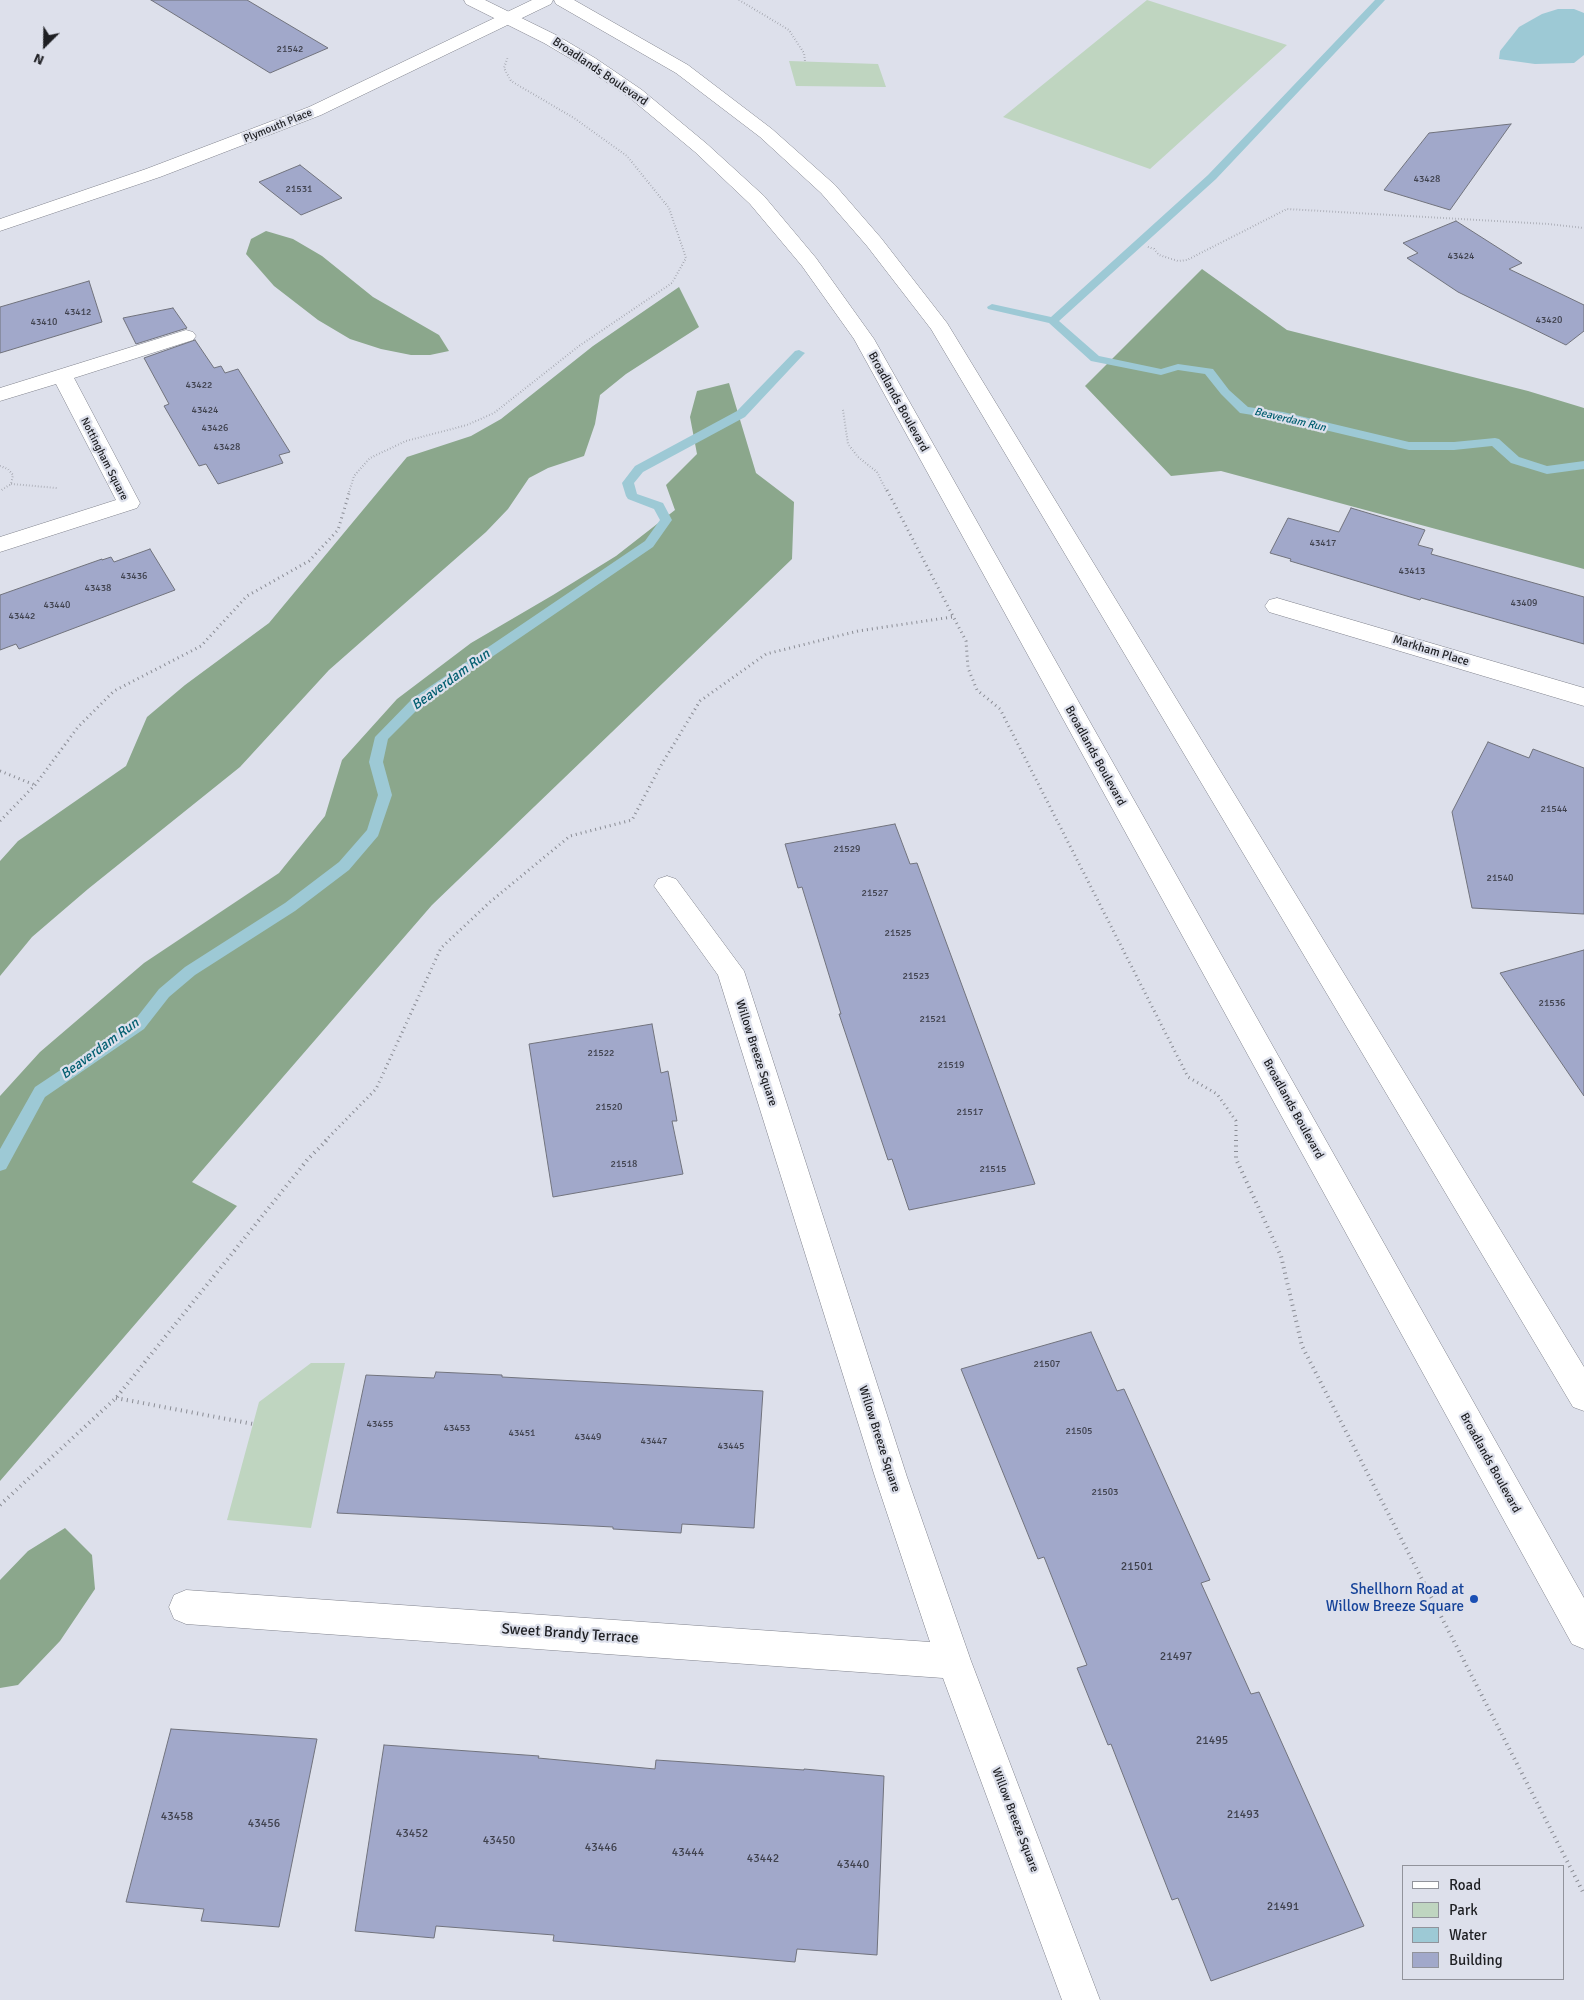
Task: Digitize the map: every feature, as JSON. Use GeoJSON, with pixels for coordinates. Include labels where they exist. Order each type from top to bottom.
{"type":"FeatureCollection","features":[{"type":"Feature","properties":{"kind":"main road","name":"Broadlands Boulevard"},"geometry":{"type":"LineString","coordinates":[[472,0],[509,17],[589,62],[636,94],[701,148],[757,200],[769,214],[809,262],[864,340],[1584,1632]]}},
{"type":"Feature","properties":{"kind":"main road","name":"Plymouth Place"},"geometry":{"type":"LineString","coordinates":[[0,225],[154,173],[315,111],[545,0]]}},
{"type":"Feature","properties":{"kind":"main road"},"geometry":{"type":"LineString","coordinates":[[562,0],[682,70],[766,133],[828,189],[874,242],[940,327],[1584,1396]]}},
{"type":"Feature","properties":{"kind":"main road"},"geometry":{"type":"LineString","coordinates":[[0,395],[186,336]]}},
{"type":"Feature","properties":{"kind":"main road","name":"Nottingham Square"},"geometry":{"type":"LineString","coordinates":[[0,545],[129,503],[62,376]]}},
{"type":"Feature","properties":{"kind":"main road","name":"Markham Place"},"geometry":{"type":"LineString","coordinates":[[1278,606],[1584,697]]}},
{"type":"Feature","properties":{"kind":"main road","name":"Willow Breeze Square"},"geometry":{"type":"LineString","coordinates":[[667,886],[730,971],[891,1477],[954,1661],[1081,2000]]}},
{"type":"Feature","properties":{"kind":"main road","name":"Sweet Brandy Terrace"},"geometry":{"type":"LineString","coordinates":[[186,1608],[954,1661]]}},
{"type":"Feature","properties":{"kind":"path"},"geometry":{"type":"LineString","coordinates":[[739,0],[789,30],[804,54],[805,61]]}},
{"type":"Feature","properties":{"kind":"path"},"geometry":{"type":"LineString","coordinates":[[0,821],[35,785],[78,727],[114,691],[201,646],[246,596],[309,561],[338,530],[354,476],[370,458],[406,441],[467,426],[494,413],[579,346],[672,283],[686,258],[669,208],[627,156],[574,118],[511,81],[504,68],[511,50],[476,33]]}},
{"type":"Feature","properties":{"kind":"path"},"geometry":{"type":"LineString","coordinates":[[1148,247],[1154,249],[1159,255],[1178,261],[1187,260],[1286,209],[1584,228]]}},
{"type":"Feature","properties":{"kind":"path"},"geometry":{"type":"LineString","coordinates":[[844,410],[848,444],[858,457],[877,472],[966,641],[968,668],[977,690],[1000,709],[1188,1077],[1217,1094],[1236,1121],[1236,1159],[1281,1256],[1302,1346],[1584,1894]]}},
{"type":"Feature","properties":{"kind":"path"},"geometry":{"type":"LineString","coordinates":[[0,466],[8,468],[13,475],[11,484],[0,492]]}},
{"type":"Feature","properties":{"kind":"path"},"geometry":{"type":"LineString","coordinates":[[0,1505],[116,1398],[308,1159],[376,1089],[441,948],[490,902],[570,836],[632,820],[660,767],[700,700],[766,654],[858,631],[952,617]]}},
{"type":"Feature","properties":{"kind":"path"},"geometry":{"type":"LineString","coordinates":[[0,771],[35,785]]}},
{"type":"Feature","properties":{"kind":"path"},"geometry":{"type":"LineString","coordinates":[[116,1398],[253,1424]]}},
{"type":"Feature","properties":{"kind":"green space"},"geometry":{"type":"Polygon","coordinates":[[[1147,0],[1287,45],[1150,169],[1003,117],[1147,0]]]}},
{"type":"Feature","properties":{"kind":"green space"},"geometry":{"type":"Polygon","coordinates":[[[789,61],[878,64],[886,87],[796,86],[789,61]]]}},
{"type":"Feature","properties":{"kind":"green space"},"geometry":{"type":"Polygon","coordinates":[[[266,231],[293,239],[322,256],[373,297],[439,335],[449,351],[430,355],[411,355],[381,349],[350,339],[318,320],[274,286],[246,254],[251,239],[266,231]]]}},
{"type":"Feature","properties":{"kind":"green space"},"geometry":{"type":"Polygon","coordinates":[[[1202,269],[1287,330],[1528,391],[1584,408],[1584,569],[1221,471],[1171,476],[1085,386],[1202,269]]]}},
{"type":"Feature","properties":{"kind":"green space"},"geometry":{"type":"Polygon","coordinates":[[[679,287],[699,327],[626,374],[600,395],[595,424],[584,456],[548,468],[529,478],[508,509],[486,532],[329,670],[240,767],[88,889],[32,937],[0,976],[0,861],[18,841],[126,766],[147,717],[185,685],[269,623],[407,457],[471,436],[501,419],[593,346],[679,287]]]}},
{"type":"Feature","properties":{"kind":"green space"},"geometry":{"type":"Polygon","coordinates":[[[729,383],[756,473],[794,502],[792,559],[432,905],[192,1182],[237,1206],[0,1481],[0,1096],[40,1052],[144,963],[279,873],[325,816],[342,760],[397,699],[471,643],[616,556],[675,510],[666,485],[697,454],[690,417],[697,391],[729,383]]]}},
{"type":"Feature","properties":{"kind":"green space"},"geometry":{"type":"Polygon","coordinates":[[[311,1363],[345,1363],[311,1528],[227,1520],[259,1402],[311,1363]]]}},
{"type":"Feature","properties":{"kind":"green space"},"geometry":{"type":"Polygon","coordinates":[[[65,1528],[92,1555],[95,1589],[60,1641],[18,1685],[0,1688],[0,1580],[28,1551],[65,1528]]]}},
{"type":"Feature","properties":{"kind":"water"},"geometry":{"type":"Polygon","coordinates":[[[1558,9],[1574,9],[1584,13],[1584,55],[1574,63],[1535,64],[1499,59],[1500,51],[1519,27],[1542,14],[1558,9]]]}},
{"type":"Feature","properties":{"kind":"building"},"geometry":{"type":"Polygon","coordinates":[[[151,0],[247,0],[328,48],[270,73],[151,0]]]}},
{"type":"Feature","properties":{"kind":"building"},"geometry":{"type":"Polygon","coordinates":[[[1511,124],[1450,210],[1384,190],[1429,133],[1511,124]]]}},
{"type":"Feature","properties":{"kind":"building"},"geometry":{"type":"Polygon","coordinates":[[[300,165],[342,198],[301,215],[259,182],[300,165]]]}},
{"type":"Feature","properties":{"kind":"building"},"geometry":{"type":"Polygon","coordinates":[[[1456,221],[1522,263],[1509,269],[1584,305],[1584,331],[1566,345],[1458,292],[1407,258],[1418,253],[1403,243],[1456,221]]]}},
{"type":"Feature","properties":{"kind":"building"},"geometry":{"type":"Polygon","coordinates":[[[89,281],[102,322],[0,353],[0,307],[89,281]]]}},
{"type":"Feature","properties":{"kind":"building"},"geometry":{"type":"Polygon","coordinates":[[[173,308],[187,328],[136,344],[123,318],[173,308]]]}},
{"type":"Feature","properties":{"kind":"building"},"geometry":{"type":"Polygon","coordinates":[[[195,340],[214,368],[221,366],[225,373],[238,369],[290,452],[279,455],[283,463],[218,484],[206,464],[199,466],[164,406],[169,404],[144,358],[195,340]]]}},
{"type":"Feature","properties":{"kind":"building"},"geometry":{"type":"Polygon","coordinates":[[[1351,508],[1425,530],[1418,545],[1433,549],[1431,554],[1584,597],[1584,644],[1421,598],[1420,600],[1290,561],[1291,559],[1270,553],[1288,518],[1339,532],[1351,508]]]}},
{"type":"Feature","properties":{"kind":"building"},"geometry":{"type":"Polygon","coordinates":[[[150,549],[175,590],[19,649],[16,644],[0,650],[0,595],[102,559],[111,557],[114,562],[150,549]]]}},
{"type":"Feature","properties":{"kind":"building"},"geometry":{"type":"Polygon","coordinates":[[[1488,742],[1529,758],[1533,749],[1584,768],[1584,914],[1472,908],[1452,812],[1488,742]]]}},
{"type":"Feature","properties":{"kind":"building"},"geometry":{"type":"Polygon","coordinates":[[[895,824],[910,864],[917,863],[1035,1184],[909,1210],[892,1159],[888,1160],[839,1014],[841,1014],[802,887],[798,888],[785,844],[895,824]]]}},
{"type":"Feature","properties":{"kind":"building"},"geometry":{"type":"Polygon","coordinates":[[[1584,950],[1584,1096],[1500,973],[1584,950]]]}},
{"type":"Feature","properties":{"kind":"building"},"geometry":{"type":"Polygon","coordinates":[[[652,1024],[661,1073],[668,1071],[677,1121],[672,1121],[683,1174],[553,1197],[529,1044],[652,1024]]]}},
{"type":"Feature","properties":{"kind":"building"},"geometry":{"type":"Polygon","coordinates":[[[1091,1332],[1117,1391],[1124,1389],[1210,1580],[1201,1583],[1251,1694],[1259,1692],[1364,1926],[1211,1981],[1178,1898],[1172,1900],[1111,1744],[1108,1745],[1077,1668],[1087,1665],[1044,1557],[1038,1559],[961,1369],[1091,1332]]]}},
{"type":"Feature","properties":{"kind":"building"},"geometry":{"type":"Polygon","coordinates":[[[436,1372],[763,1391],[754,1528],[682,1524],[681,1533],[613,1529],[613,1527],[337,1513],[366,1375],[434,1378],[436,1372]]]}},
{"type":"Feature","properties":{"kind":"building"},"geometry":{"type":"Polygon","coordinates":[[[171,1729],[317,1739],[279,1927],[201,1921],[204,1909],[126,1902],[171,1729]]]}},
{"type":"Feature","properties":{"kind":"building"},"geometry":{"type":"Polygon","coordinates":[[[384,1745],[539,1756],[538,1758],[655,1769],[656,1760],[884,1776],[877,1955],[797,1949],[795,1962],[553,1941],[554,1935],[436,1926],[434,1938],[355,1931],[384,1745]]]}},
{"type":"Feature","properties":{"kind":"waterway"},"geometry":{"type":"LineString","coordinates":[[1053,321],[1212,177],[1380,0]]}},
{"type":"Feature","properties":{"kind":"waterway","name":"Beaverdam Run"},"geometry":{"type":"LineString","coordinates":[[992,307],[1053,321]]}},
{"type":"Feature","properties":{"kind":"waterway","name":"Beaverdam Run"},"geometry":{"type":"LineString","coordinates":[[1053,321],[1095,359],[1161,372],[1178,367],[1209,371],[1225,392],[1244,410],[1283,416],[1409,446],[1454,446],[1495,442],[1515,460],[1547,470],[1584,465]]}},
{"type":"Feature","properties":{"kind":"waterway","name":"Beaverdam Run"},"geometry":{"type":"LineString","coordinates":[[0,1164],[40,1092],[139,1025],[164,993],[190,971],[290,907],[344,866],[373,832],[385,795],[376,762],[382,737],[418,701],[649,544],[666,520],[659,506],[632,496],[628,483],[639,469],[741,414],[799,353]]}},
{"type":"Feature","properties":{"kind":"place","name":"Shellhorn Road at Willow Breeze Square"},"geometry":{"type":"Point","coordinates":[1474,1599]}}]}
